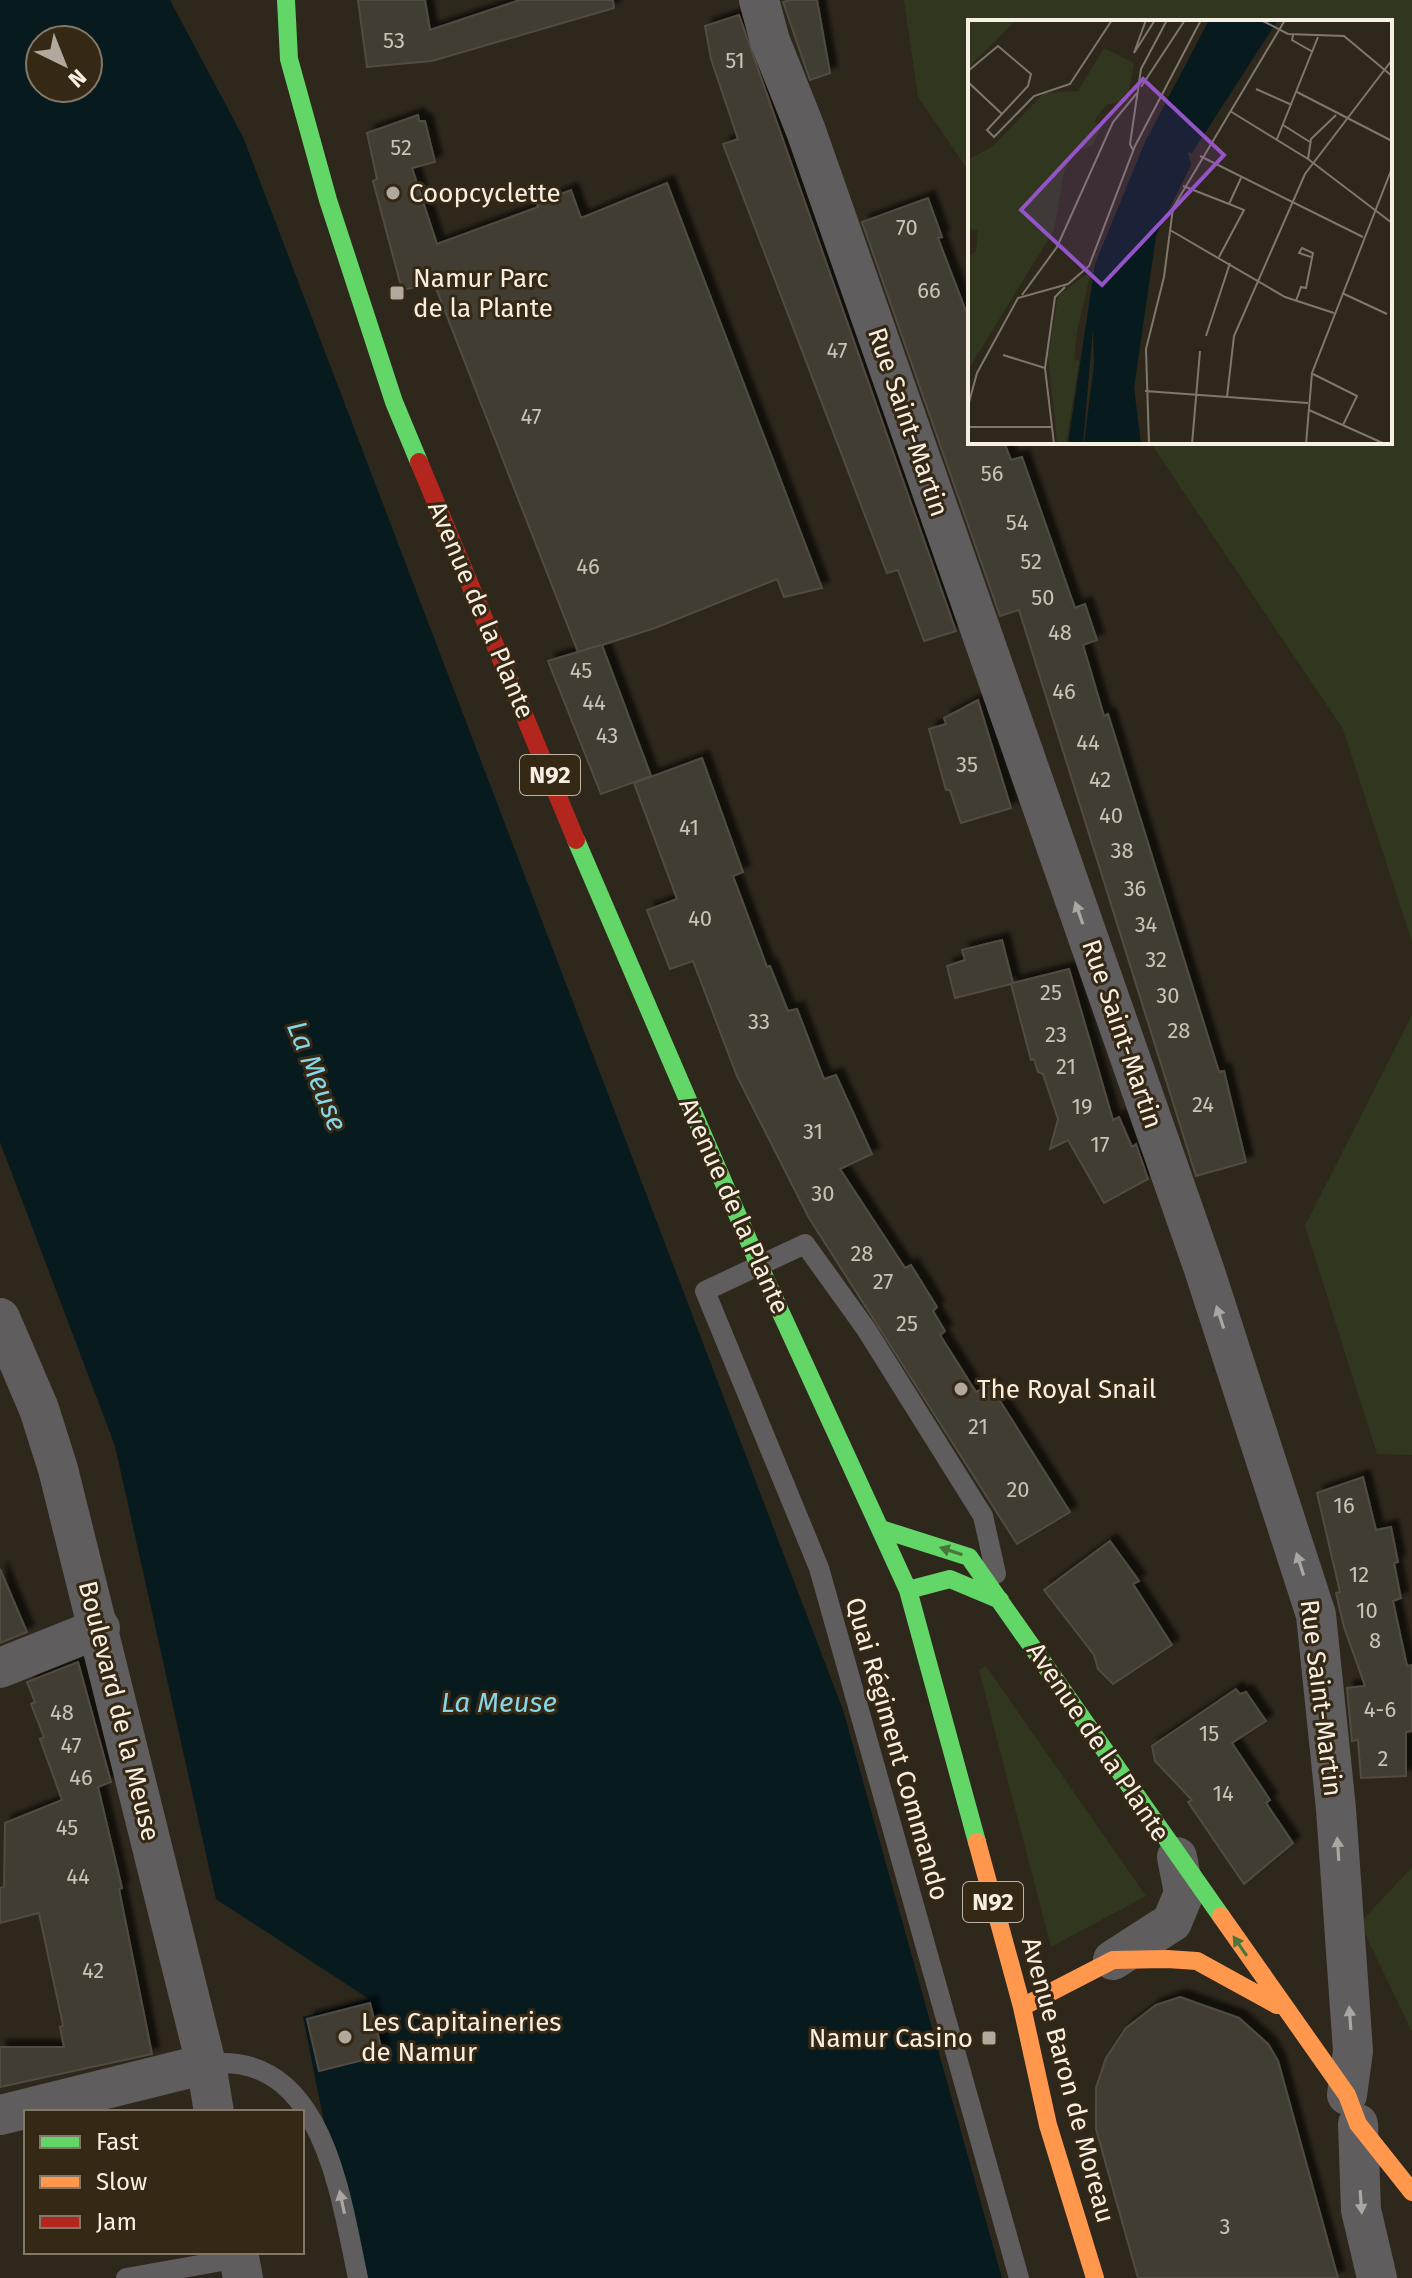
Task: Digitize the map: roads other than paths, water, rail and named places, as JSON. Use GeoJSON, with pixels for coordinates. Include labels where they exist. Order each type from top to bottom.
{"type":"FeatureCollection","features":[{"type":"Feature","properties":{"kind":"main road","name":"Avenue de la Plante"},"geometry":{"type":"LineString","coordinates":[[286,0],[289,59],[328,200],[394,402],[621,948],[759,1265],[881,1529],[969,1557],[1412,2192]]}},
{"type":"Feature","properties":{"kind":"main road","name":"Avenue Baron de Moreau"},"geometry":{"type":"LineString","coordinates":[[881,1529],[908,1590],[1022,2007],[1048,2125],[1095,2278]]}},
{"type":"Feature","properties":{"kind":"main road"},"geometry":{"type":"LineString","coordinates":[[908,1590],[950,1579],[1002,1601]]}},
{"type":"Feature","properties":{"kind":"main road"},"geometry":{"type":"LineString","coordinates":[[1022,2007],[1113,1960],[1197,1961],[1285,2010]]}},
{"type":"Feature","properties":{"kind":"street","name":"Rue Saint-Martin"},"geometry":{"type":"LineString","coordinates":[[759,0],[770,41],[806,131],[1204,1269],[1316,1615],[1336,1809],[1353,2051],[1352,2110]]}},
{"type":"Feature","properties":{"kind":"street","name":"Boulevard de la Meuse"},"geometry":{"type":"LineString","coordinates":[[0,1318],[39,1409],[58,1469],[206,2064],[214,2110]]}},
{"type":"Feature","properties":{"kind":"street"},"geometry":{"type":"LineString","coordinates":[[0,1668],[100,1628]]}},
{"type":"Feature","properties":{"kind":"street"},"geometry":{"type":"LineString","coordinates":[[1113,1960],[1172,1922],[1184,1893],[1177,1857]]}},
{"type":"Feature","properties":{"kind":"street"},"geometry":{"type":"LineString","coordinates":[[0,2115],[206,2064]]}},
{"type":"Feature","properties":{"kind":"street"},"geometry":{"type":"LineString","coordinates":[[1352,2110],[1361,2210],[1377,2278]]}},
{"type":"Feature","properties":{"kind":"lane"},"geometry":{"type":"LineString","coordinates":[[759,1265],[805,1244],[866,1329],[983,1516],[1002,1601]]}},
{"type":"Feature","properties":{"kind":"lane","name":"Quai Régiment Commando"},"geometry":{"type":"LineString","coordinates":[[759,1265],[705,1291],[819,1568],[1019,2278]]}},
{"type":"Feature","properties":{"kind":"lane"},"geometry":{"type":"LineString","coordinates":[[206,2064],[244,2064],[286,2087],[316,2121],[337,2181],[358,2278]]}},
{"type":"Feature","properties":{"kind":"lane"},"geometry":{"type":"LineString","coordinates":[[126,2278],[240,2263]]}},
{"type":"Feature","properties":{"kind":"water","name":"La Meuse"},"geometry":{"type":"Polygon","coordinates":[[[0,0],[170,0],[243,137],[843,1710],[1002,2278],[355,2278],[303,2017],[369,1999],[216,1899],[115,1446],[0,1142],[0,0]]]}},
{"type":"Feature","properties":{"kind":"place","name":"Coopcyclette"},"geometry":{"type":"Point","coordinates":[393,193]}},
{"type":"Feature","properties":{"kind":"place","name":"Namur Parc de la Plante"},"geometry":{"type":"Point","coordinates":[397,293]}},
{"type":"Feature","properties":{"kind":"place","name":"The Royal Snail"},"geometry":{"type":"Point","coordinates":[961,1389]}},
{"type":"Feature","properties":{"kind":"place","name":"Les Capitaineries de Namur"},"geometry":{"type":"Point","coordinates":[345,2037]}},
{"type":"Feature","properties":{"kind":"place","name":"Namur Casino"},"geometry":{"type":"Point","coordinates":[989,2038]}}]}
